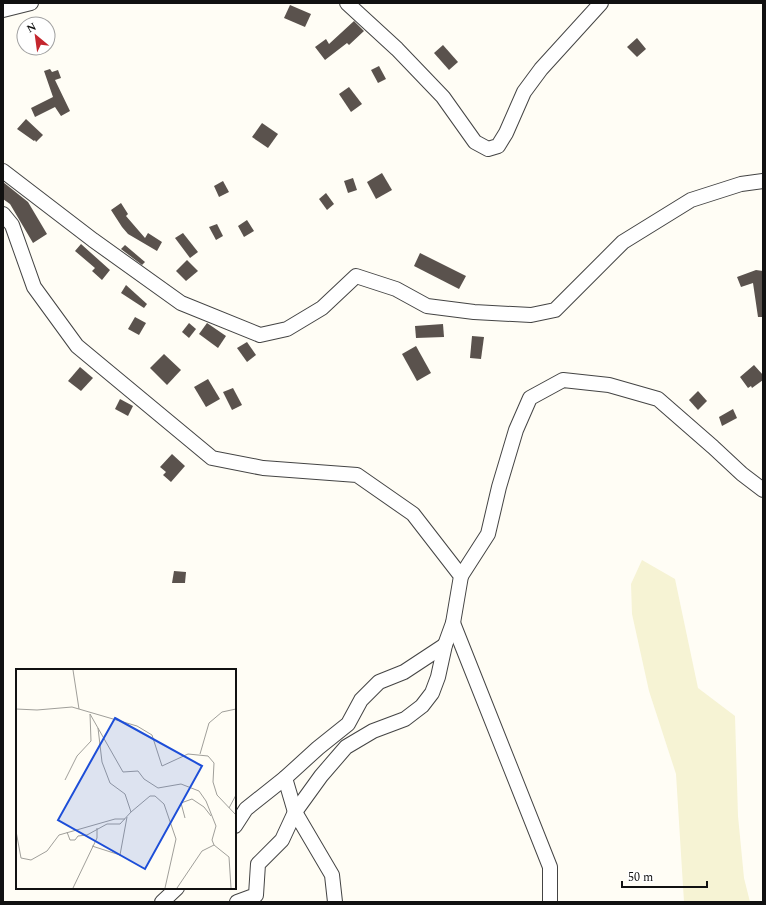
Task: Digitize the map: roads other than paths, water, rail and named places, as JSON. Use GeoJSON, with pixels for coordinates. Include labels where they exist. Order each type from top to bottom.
{"type":"FeatureCollection","features":[{"type":"Feature","properties":{"kind":"street"},"geometry":{"type":"LineString","coordinates":[[3,10],[31,3]]}},
{"type":"Feature","properties":{"kind":"street"},"geometry":{"type":"LineString","coordinates":[[347,3],[397,49],[443,97],[475,142],[488,149],[498,146],[506,133],[524,92],[541,69],[601,3]]}},
{"type":"Feature","properties":{"kind":"street"},"geometry":{"type":"LineString","coordinates":[[3,171],[94,240],[181,303],[260,335],[287,330],[322,308],[356,276],[396,289],[427,306],[474,312],[531,315],[555,310],[623,242],[691,200],[741,184],[763,181]]}},
{"type":"Feature","properties":{"kind":"street"},"geometry":{"type":"LineString","coordinates":[[3,214],[12,225],[34,287],[77,346],[212,458],[263,468],[357,475],[413,514],[461,576]]}},
{"type":"Feature","properties":{"kind":"street"},"geometry":{"type":"LineString","coordinates":[[237,902],[256,896],[258,864],[282,840],[295,812],[321,776],[346,746],[373,731],[405,720],[422,706],[432,694],[453,623],[461,576],[488,534],[516,430],[530,398],[563,380],[609,385],[658,399],[742,474],[763,490]]}},
{"type":"Feature","properties":{"kind":"street"},"geometry":{"type":"LineString","coordinates":[[453,623],[550,867],[550,902]]}},
{"type":"Feature","properties":{"kind":"street"},"geometry":{"type":"LineString","coordinates":[[236,824],[246,809],[348,724],[361,700],[379,682],[404,672],[445,646]]}},
{"type":"Feature","properties":{"kind":"street"},"geometry":{"type":"LineString","coordinates":[[285,778],[295,812],[332,875],[335,902]]}},
{"type":"Feature","properties":{"kind":"street"},"geometry":{"type":"LineString","coordinates":[[162,902],[176,889]]}}]}
